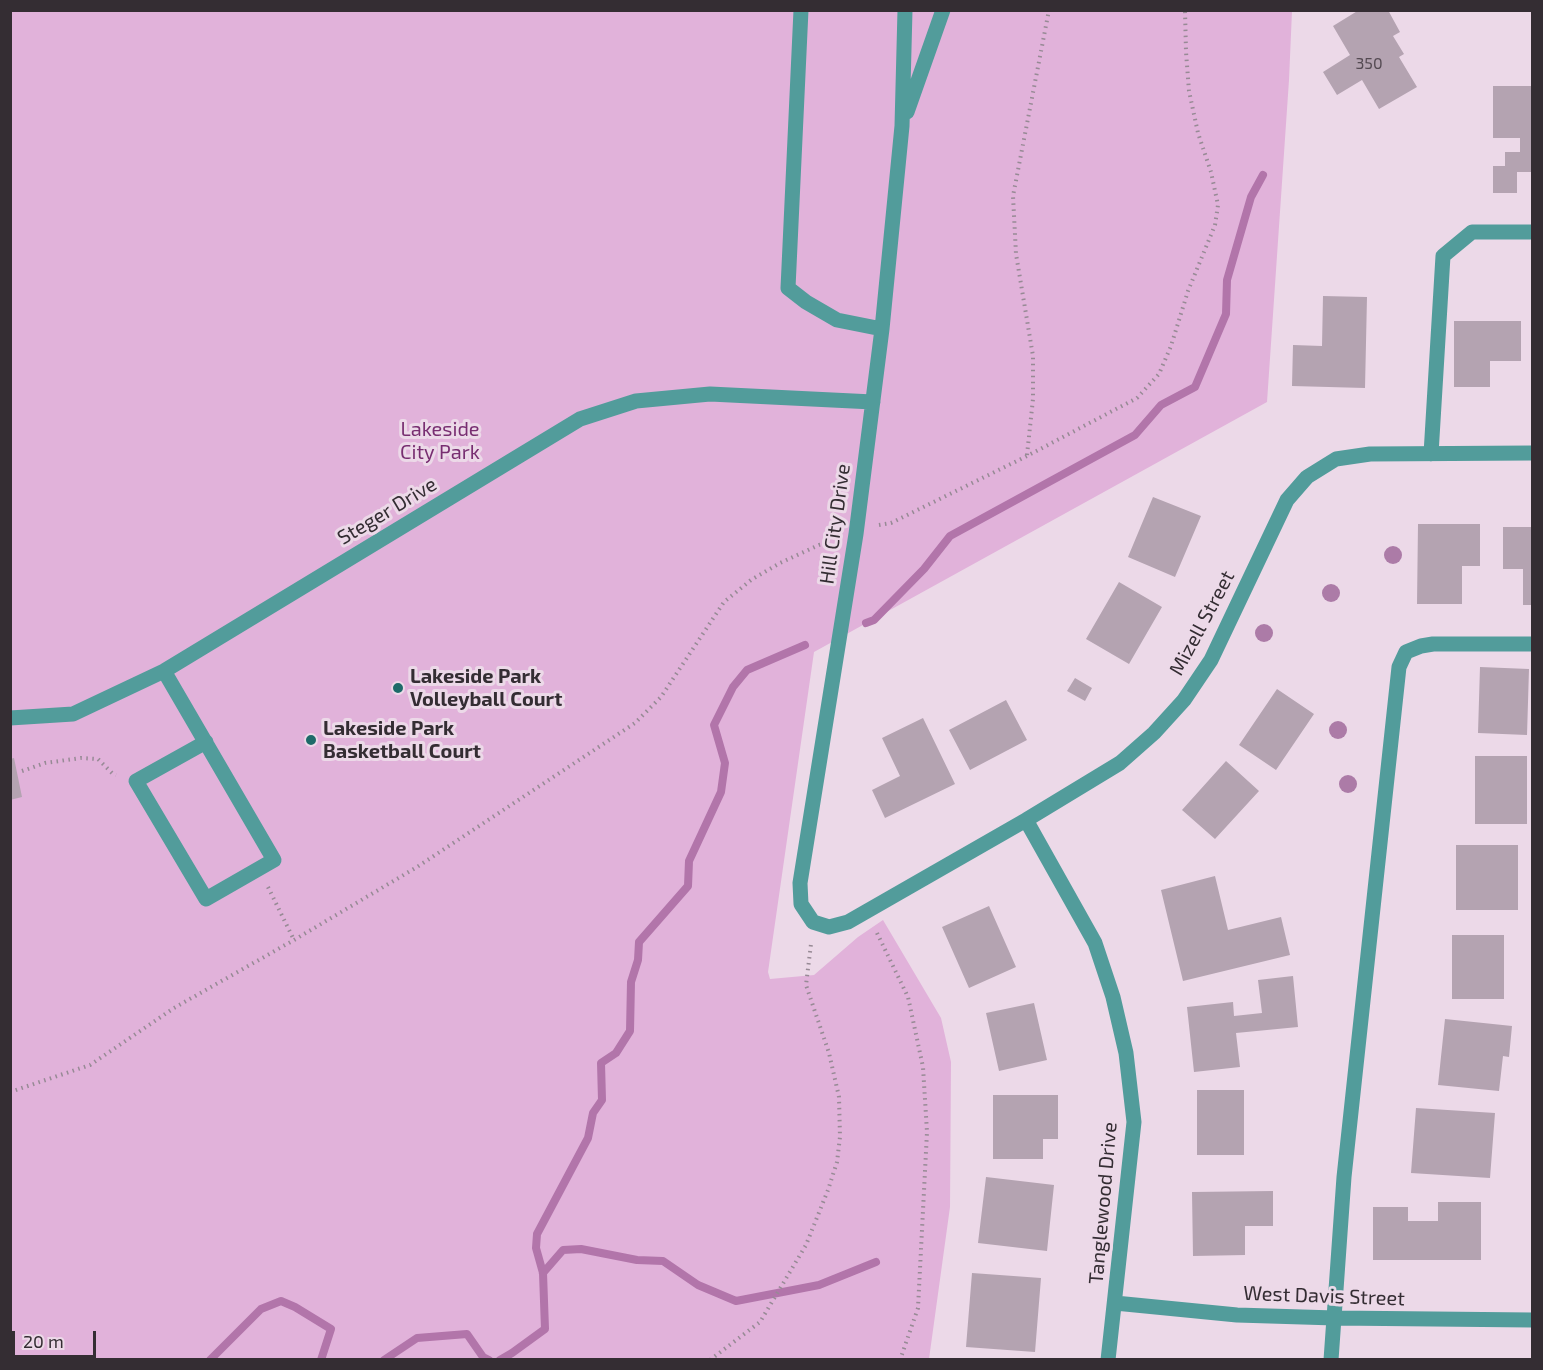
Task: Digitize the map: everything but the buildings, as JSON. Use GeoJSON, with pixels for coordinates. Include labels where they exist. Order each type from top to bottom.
{"type":"FeatureCollection","features":[{"type":"Feature","properties":{"kind":"street"},"geometry":{"type":"LineString","coordinates":[[801,10],[788,288],[806,302],[837,320],[882,329]]}},
{"type":"Feature","properties":{"kind":"street","name":"Hill City Drive"},"geometry":{"type":"LineString","coordinates":[[813,922],[801,904],[800,884],[856,534],[882,329],[902,126],[905,10]]}},
{"type":"Feature","properties":{"kind":"street","name":"Hill City Drive"},"geometry":{"type":"LineString","coordinates":[[902,126],[943,10]]}},
{"type":"Feature","properties":{"kind":"street"},"geometry":{"type":"LineString","coordinates":[[1431,454],[1443,256],[1472,232],[1533,232]]}},
{"type":"Feature","properties":{"kind":"street","name":"Steger Drive"},"geometry":{"type":"LineString","coordinates":[[10,718],[73,714],[164,670],[580,419],[636,401],[710,394],[873,402]]}},
{"type":"Feature","properties":{"kind":"street","name":"Mizell Street"},"geometry":{"type":"LineString","coordinates":[[813,922],[829,927],[848,922],[1120,763],[1154,733],[1185,700],[1211,660],[1287,500],[1306,477],[1336,459],[1370,454],[1533,453]]}},
{"type":"Feature","properties":{"kind":"street"},"geometry":{"type":"LineString","coordinates":[[1331,1359],[1344,1177],[1399,667],[1406,652],[1421,646],[1533,644]]}},
{"type":"Feature","properties":{"kind":"street"},"geometry":{"type":"LineString","coordinates":[[164,670],[206,742],[274,860],[206,899],[136,781],[206,742]]}},
{"type":"Feature","properties":{"kind":"street","name":"Tanglewood Drive"},"geometry":{"type":"LineString","coordinates":[[1026,820],[1095,943],[1113,997],[1126,1053],[1134,1122],[1108,1359]]}},
{"type":"Feature","properties":{"kind":"street","name":"West Davis Street"},"geometry":{"type":"LineString","coordinates":[[1115,1303],[1237,1314],[1335,1318],[1533,1320]]}},
{"type":"Feature","properties":{"kind":"path"},"geometry":{"type":"LineString","coordinates":[[1027,456],[1033,399],[1033,356],[1016,254],[1013,196],[1049,10]]}},
{"type":"Feature","properties":{"kind":"path"},"geometry":{"type":"LineString","coordinates":[[878,525],[891,523],[1027,456],[1137,398],[1159,374],[1171,346],[1188,291],[1215,225],[1218,205],[1189,90],[1185,10]]}},
{"type":"Feature","properties":{"kind":"path"},"geometry":{"type":"LineString","coordinates":[[10,1092],[90,1065],[174,1008],[417,867],[635,723],[661,697],[724,602],[751,580],[780,563],[819,545],[830,543]]}},
{"type":"Feature","properties":{"kind":"path"},"geometry":{"type":"LineString","coordinates":[[22,771],[45,762],[81,758],[98,759],[113,774],[136,781]]}},
{"type":"Feature","properties":{"kind":"path"},"geometry":{"type":"LineString","coordinates":[[277,904],[294,940]]}},
{"type":"Feature","properties":{"kind":"path"},"geometry":{"type":"LineString","coordinates":[[710,1359],[760,1322],[806,1245],[837,1162],[840,1137],[839,1097],[829,1053],[806,985],[813,922]]}},
{"type":"Feature","properties":{"kind":"path"},"geometry":{"type":"LineString","coordinates":[[877,933],[908,997],[923,1066],[927,1132],[918,1308],[900,1359]]}},
{"type":"Feature","properties":{"kind":"green space","name":"Lakeside City Park"},"geometry":{"type":"Polygon","coordinates":[[[10,11],[1292,11],[1267,402],[814,652],[768,972],[770,979],[814,975],[858,937],[883,920],[941,1018],[951,1062],[950,1207],[929,1359],[11,1359],[10,11]]]}},
{"type":"Feature","properties":{"kind":"waterway"},"geometry":{"type":"LineString","coordinates":[[866,623],[874,620],[924,569],[950,536],[1135,435],[1161,405],[1195,387],[1226,314],[1227,280],[1251,197],[1263,175]]}},
{"type":"Feature","properties":{"kind":"waterway"},"geometry":{"type":"LineString","coordinates":[[500,1360],[545,1329],[543,1273],[536,1248],[537,1234],[588,1138],[593,1113],[602,1100],[601,1063],[616,1053],[630,1031],[631,982],[638,960],[639,942],[688,886],[689,861],[721,792],[725,763],[714,725],[733,687],[747,670],[805,645]]}},
{"type":"Feature","properties":{"kind":"waterway"},"geometry":{"type":"LineString","coordinates":[[543,1273],[563,1250],[581,1249],[637,1260],[663,1261],[698,1285],[736,1301],[819,1285],[876,1262]]}},
{"type":"Feature","properties":{"kind":"waterway"},"geometry":{"type":"LineString","coordinates":[[210,1360],[261,1309],[281,1301],[331,1329],[321,1360]]}},
{"type":"Feature","properties":{"kind":"waterway"},"geometry":{"type":"LineString","coordinates":[[384,1360],[417,1338],[467,1334],[483,1357],[489,1360]]}},
{"type":"Feature","properties":{"kind":"place","name":"Lakeside Park Volleyball Court"},"geometry":{"type":"Point","coordinates":[398,688]}},
{"type":"Feature","properties":{"kind":"place","name":"Lakeside Park Basketball Court"},"geometry":{"type":"Point","coordinates":[311,740]}}]}
